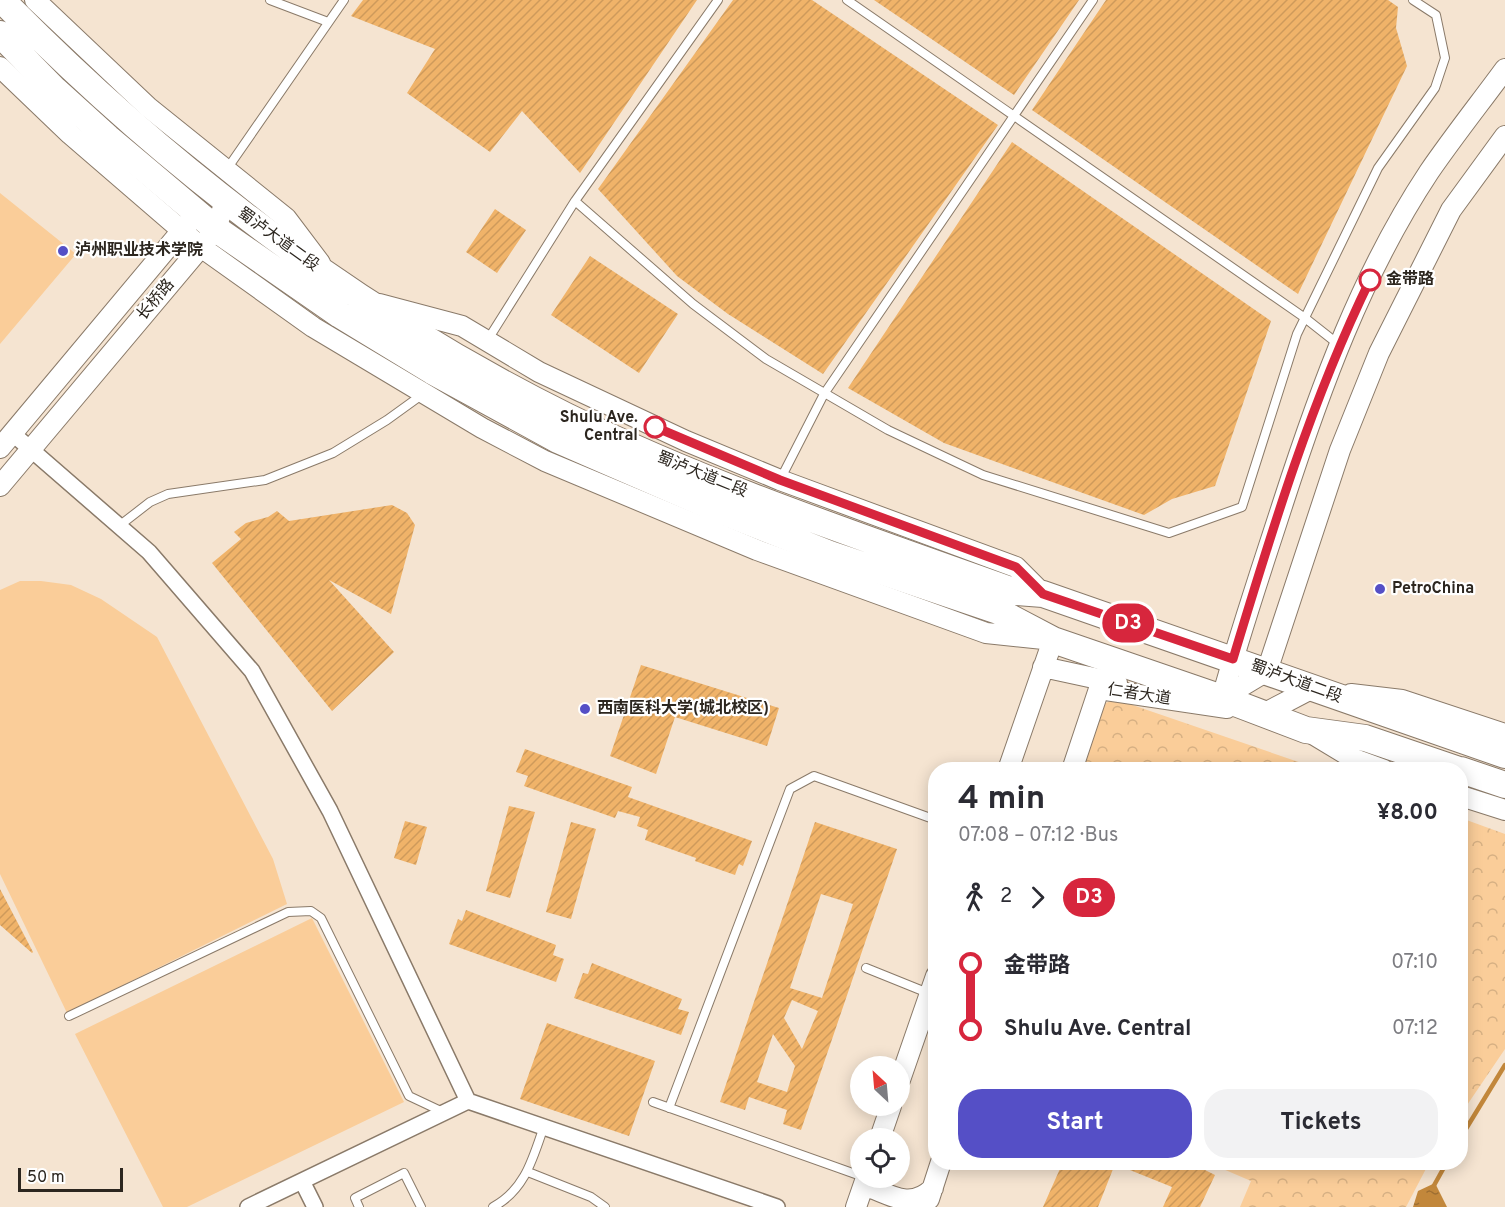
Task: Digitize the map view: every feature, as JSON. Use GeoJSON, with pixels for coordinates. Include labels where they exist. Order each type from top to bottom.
{"type":"FeatureCollection","features":[{"type":"Feature","properties":{"kind":"highway","name":"蜀泸大道二段"},"geometry":{"type":"LineString","coordinates":[[2,0],[74,72],[225,201],[360,299],[510,386],[621,441],[729,487],[841,529],[1016,592],[1043,594],[1505,755]]}},
{"type":"Feature","properties":{"kind":"highway","name":"蜀泸大道二段"},"geometry":{"type":"LineString","coordinates":[[0,34],[199,230],[432,371],[558,440],[830,554],[998,610],[1058,642],[1222,698],[1306,730],[1365,738],[1436,762]]}},
{"type":"Feature","properties":{"kind":"highway"},"geometry":{"type":"LineString","coordinates":[[1058,642],[1077,606]]}},
{"type":"Feature","properties":{"kind":"highway"},"geometry":{"type":"LineString","coordinates":[[1365,738],[1374,710]]}},
{"type":"Feature","properties":{"kind":"highway","name":"蜀泸大道二段"},"geometry":{"type":"LineString","coordinates":[[1468,773],[1505,785]]}},
{"type":"Feature","properties":{"kind":"street"},"geometry":{"type":"LineString","coordinates":[[35,0],[148,107],[286,218],[332,280]]}},
{"type":"Feature","properties":{"kind":"street"},"geometry":{"type":"LineString","coordinates":[[0,67],[70,134],[199,230],[313,327],[423,394],[545,461],[757,550],[986,633],[1058,642],[1043,667],[1011,762]]}},
{"type":"Feature","properties":{"kind":"street"},"geometry":{"type":"LineString","coordinates":[[1222,698],[1306,431],[1339,345],[1388,244],[1419,190],[1505,69]]}},
{"type":"Feature","properties":{"kind":"street"},"geometry":{"type":"LineString","coordinates":[[1222,698],[1267,671],[1340,450],[1379,352],[1451,210],[1505,136]]}},
{"type":"Feature","properties":{"kind":"street","name":"长桥路"},"geometry":{"type":"LineString","coordinates":[[6,440],[225,201]]}},
{"type":"Feature","properties":{"kind":"street","name":"长桥路"},"geometry":{"type":"LineString","coordinates":[[0,486],[32,448],[199,230]]}},
{"type":"Feature","properties":{"kind":"street"},"geometry":{"type":"LineString","coordinates":[[360,299],[462,326],[539,372],[596,400],[780,480],[1016,567],[1043,594]]}},
{"type":"Feature","properties":{"kind":"street"},"geometry":{"type":"LineString","coordinates":[[6,440],[32,448],[149,552],[252,671],[330,812],[468,1101]]}},
{"type":"Feature","properties":{"kind":"street","name":"仁者大道"},"geometry":{"type":"LineString","coordinates":[[1043,667],[1263,714]]}},
{"type":"Feature","properties":{"kind":"street"},"geometry":{"type":"LineString","coordinates":[[1263,714],[1313,688],[1402,700],[1505,734]]}},
{"type":"Feature","properties":{"kind":"street","name":"仁者大道"},"geometry":{"type":"LineString","coordinates":[[1075,762],[1099,689],[1263,714]]}},
{"type":"Feature","properties":{"kind":"street"},"geometry":{"type":"LineString","coordinates":[[1306,730],[1362,762]]}},
{"type":"Feature","properties":{"kind":"street"},"geometry":{"type":"LineString","coordinates":[[1468,797],[1505,810]]}},
{"type":"Feature","properties":{"kind":"street"},"geometry":{"type":"LineString","coordinates":[[908,1056],[928,999]]}},
{"type":"Feature","properties":{"kind":"street"},"geometry":{"type":"LineString","coordinates":[[248,1207],[468,1101],[777,1207]]}},
{"type":"Feature","properties":{"kind":"street"},"geometry":{"type":"LineString","coordinates":[[873,1188],[905,1202],[917,1203],[929,1198],[938,1170]]}},
{"type":"Feature","properties":{"kind":"street"},"geometry":{"type":"LineString","coordinates":[[302,1181],[315,1207]]}},
{"type":"Feature","properties":{"kind":"street"},"geometry":{"type":"LineString","coordinates":[[856,1207],[864,1188]]}},
{"type":"Feature","properties":{"kind":"lane"},"geometry":{"type":"LineString","coordinates":[[270,0],[328,22]]}},
{"type":"Feature","properties":{"kind":"lane"},"geometry":{"type":"LineString","coordinates":[[226,171],[344,0]]}},
{"type":"Feature","properties":{"kind":"lane"},"geometry":{"type":"LineString","coordinates":[[487,341],[575,201],[718,0]]}},
{"type":"Feature","properties":{"kind":"lane"},"geometry":{"type":"LineString","coordinates":[[847,0],[1305,318],[1339,345]]}},
{"type":"Feature","properties":{"kind":"lane"},"geometry":{"type":"LineString","coordinates":[[780,480],[824,394],[1093,0]]}},
{"type":"Feature","properties":{"kind":"lane"},"geometry":{"type":"LineString","coordinates":[[575,201],[693,304],[766,359],[824,394],[982,475],[1169,533],[1242,507],[1297,334],[1378,168],[1435,88],[1444,58],[1436,15],[1413,0]]}},
{"type":"Feature","properties":{"kind":"lane"},"geometry":{"type":"LineString","coordinates":[[119,526],[150,502],[168,494],[265,480],[333,453],[387,420],[423,394]]}},
{"type":"Feature","properties":{"kind":"lane"},"geometry":{"type":"LineString","coordinates":[[669,1108],[790,789],[814,776],[928,817]]}},
{"type":"Feature","properties":{"kind":"lane"},"geometry":{"type":"LineString","coordinates":[[69,1016],[288,912],[311,911],[321,918],[409,1096],[444,1113]]}},
{"type":"Feature","properties":{"kind":"lane"},"geometry":{"type":"LineString","coordinates":[[866,968],[928,984]]}},
{"type":"Feature","properties":{"kind":"lane"},"geometry":{"type":"LineString","coordinates":[[653,1102],[850,1172]]}},
{"type":"Feature","properties":{"kind":"lane"},"geometry":{"type":"LineString","coordinates":[[493,1207],[515,1190],[528,1172],[544,1126]]}},
{"type":"Feature","properties":{"kind":"lane"},"geometry":{"type":"LineString","coordinates":[[528,1172],[591,1197],[605,1207]]}},
{"type":"Feature","properties":{"kind":"lane"},"geometry":{"type":"LineString","coordinates":[[359,1207],[355,1198],[404,1173],[421,1207]]}},
{"type":"Feature","properties":{"kind":"green space"},"geometry":{"type":"Polygon","coordinates":[[[0,193],[76,254],[0,344],[0,193]]]}},
{"type":"Feature","properties":{"kind":"green space"},"geometry":{"type":"Polygon","coordinates":[[[20,581],[71,585],[101,599],[157,637],[273,859],[287,904],[67,1013],[0,874],[0,590],[20,581]]]}},
{"type":"Feature","properties":{"kind":"green space"},"geometry":{"type":"Polygon","coordinates":[[[1115,699],[1299,762],[1071,762],[1090,710],[1115,699]]]}},
{"type":"Feature","properties":{"kind":"green space"},"geometry":{"type":"Polygon","coordinates":[[[1468,821],[1505,834],[1505,1049],[1468,1104],[1468,821]]]}},
{"type":"Feature","properties":{"kind":"green space"},"geometry":{"type":"Polygon","coordinates":[[[312,918],[404,1102],[187,1207],[163,1207],[75,1034],[312,918]]]}},
{"type":"Feature","properties":{"kind":"green space"},"geometry":{"type":"Polygon","coordinates":[[[1225,1170],[1425,1170],[1406,1207],[1240,1207],[1251,1181],[1225,1170]]]}},
{"type":"Feature","properties":{"kind":"water"},"geometry":{"type":"Polygon","coordinates":[[[1435,1183],[1447,1207],[1413,1207],[1418,1191],[1435,1183]]]}},
{"type":"Feature","properties":{"kind":"building"},"geometry":{"type":"Polygon","coordinates":[[[363,0],[697,0],[580,173],[522,111],[490,152],[407,93],[435,49],[351,16],[363,0]]]}},
{"type":"Feature","properties":{"kind":"building"},"geometry":{"type":"Polygon","coordinates":[[[733,0],[812,0],[998,125],[823,374],[728,314],[677,276],[598,189],[733,0]]]}},
{"type":"Feature","properties":{"kind":"building"},"geometry":{"type":"Polygon","coordinates":[[[874,0],[1079,0],[1014,95],[874,0]]]}},
{"type":"Feature","properties":{"kind":"building"},"geometry":{"type":"Polygon","coordinates":[[[1106,0],[1388,0],[1398,7],[1396,28],[1407,66],[1298,294],[1032,110],[1106,0]]]}},
{"type":"Feature","properties":{"kind":"building"},"geometry":{"type":"Polygon","coordinates":[[[1012,142],[1271,321],[1215,486],[1172,499],[1144,515],[944,443],[848,388],[1012,142]]]}},
{"type":"Feature","properties":{"kind":"building"},"geometry":{"type":"Polygon","coordinates":[[[495,209],[526,230],[497,273],[466,252],[495,209]]]}},
{"type":"Feature","properties":{"kind":"building"},"geometry":{"type":"Polygon","coordinates":[[[590,256],[678,314],[639,373],[551,315],[590,256]]]}},
{"type":"Feature","properties":{"kind":"building"},"geometry":{"type":"Polygon","coordinates":[[[392,505],[407,513],[415,525],[391,614],[329,580],[394,652],[332,711],[212,563],[241,539],[234,532],[246,523],[268,517],[277,511],[289,521],[392,505]]]}},
{"type":"Feature","properties":{"kind":"building"},"geometry":{"type":"Polygon","coordinates":[[[641,665],[779,708],[767,746],[675,717],[656,774],[610,756],[641,665]]]}},
{"type":"Feature","properties":{"kind":"building"},"geometry":{"type":"Polygon","coordinates":[[[525,749],[632,787],[628,797],[752,841],[743,866],[739,864],[735,875],[695,861],[696,858],[645,840],[648,830],[637,826],[640,817],[618,811],[615,818],[524,786],[528,776],[516,772],[525,749]]]}},
{"type":"Feature","properties":{"kind":"building"},"geometry":{"type":"Polygon","coordinates":[[[509,806],[535,812],[510,898],[486,891],[509,806]]]}},
{"type":"Feature","properties":{"kind":"building"},"geometry":{"type":"Polygon","coordinates":[[[405,821],[427,827],[416,865],[394,858],[405,821]]]}},
{"type":"Feature","properties":{"kind":"building"},"geometry":{"type":"Polygon","coordinates":[[[571,822],[596,829],[571,919],[546,912],[571,822]]]}},
{"type":"Feature","properties":{"kind":"building"},"geometry":{"type":"Polygon","coordinates":[[[815,822],[897,849],[801,1130],[783,1124],[787,1110],[749,1097],[745,1110],[720,1102],[815,822]],[[821,894],[790,988],[822,998],[853,904],[821,894]],[[792,1000],[784,1018],[802,1049],[818,1011],[792,1000]],[[773,1034],[757,1082],[787,1092],[795,1066],[773,1034]]]}},
{"type":"Feature","properties":{"kind":"building"},"geometry":{"type":"Polygon","coordinates":[[[0,889],[33,952],[32,953],[0,925],[0,889]]]}},
{"type":"Feature","properties":{"kind":"building"},"geometry":{"type":"Polygon","coordinates":[[[466,910],[556,945],[553,955],[564,959],[556,982],[449,944],[458,919],[462,921],[466,910]]]}},
{"type":"Feature","properties":{"kind":"building"},"geometry":{"type":"Polygon","coordinates":[[[592,963],[682,999],[678,1009],[689,1012],[681,1035],[574,998],[583,973],[588,974],[592,963]]]}},
{"type":"Feature","properties":{"kind":"building"},"geometry":{"type":"Polygon","coordinates":[[[547,1023],[655,1061],[629,1136],[520,1099],[547,1023]]]}},
{"type":"Feature","properties":{"kind":"building"},"geometry":{"type":"Polygon","coordinates":[[[1059,1170],[1113,1170],[1098,1207],[1043,1207],[1059,1170]]]}},
{"type":"Feature","properties":{"kind":"building"},"geometry":{"type":"Polygon","coordinates":[[[1130,1170],[1205,1170],[1215,1175],[1200,1207],[1163,1207],[1172,1187],[1130,1170]]]}},
{"type":"Feature","properties":{"kind":"waterway"},"geometry":{"type":"LineString","coordinates":[[1468,1126],[1505,1065]]}},
{"type":"Feature","properties":{"kind":"waterway"},"geometry":{"type":"LineString","coordinates":[[1432,1189],[1443,1170]]}},
{"type":"Feature","properties":{"kind":"bus line","name":"D3"},"geometry":{"type":"LineString","coordinates":[[655,427],[780,480],[1016,567],[1043,594],[1233,659],[1306,431],[1339,345],[1370,280]]}},
{"type":"Feature","properties":{"kind":"place","name":"泸州职业技术学院"},"geometry":{"type":"Point","coordinates":[63,251]}},
{"type":"Feature","properties":{"kind":"place","name":"金带路"},"geometry":{"type":"Point","coordinates":[1370,280]}},
{"type":"Feature","properties":{"kind":"place","name":"Shulu Ave. Central"},"geometry":{"type":"Point","coordinates":[655,427]}},
{"type":"Feature","properties":{"kind":"place","name":"PetroChina"},"geometry":{"type":"Point","coordinates":[1380,589]}},
{"type":"Feature","properties":{"kind":"place","name":"西南医科大学(城北校区)"},"geometry":{"type":"Point","coordinates":[585,709]}}]}
